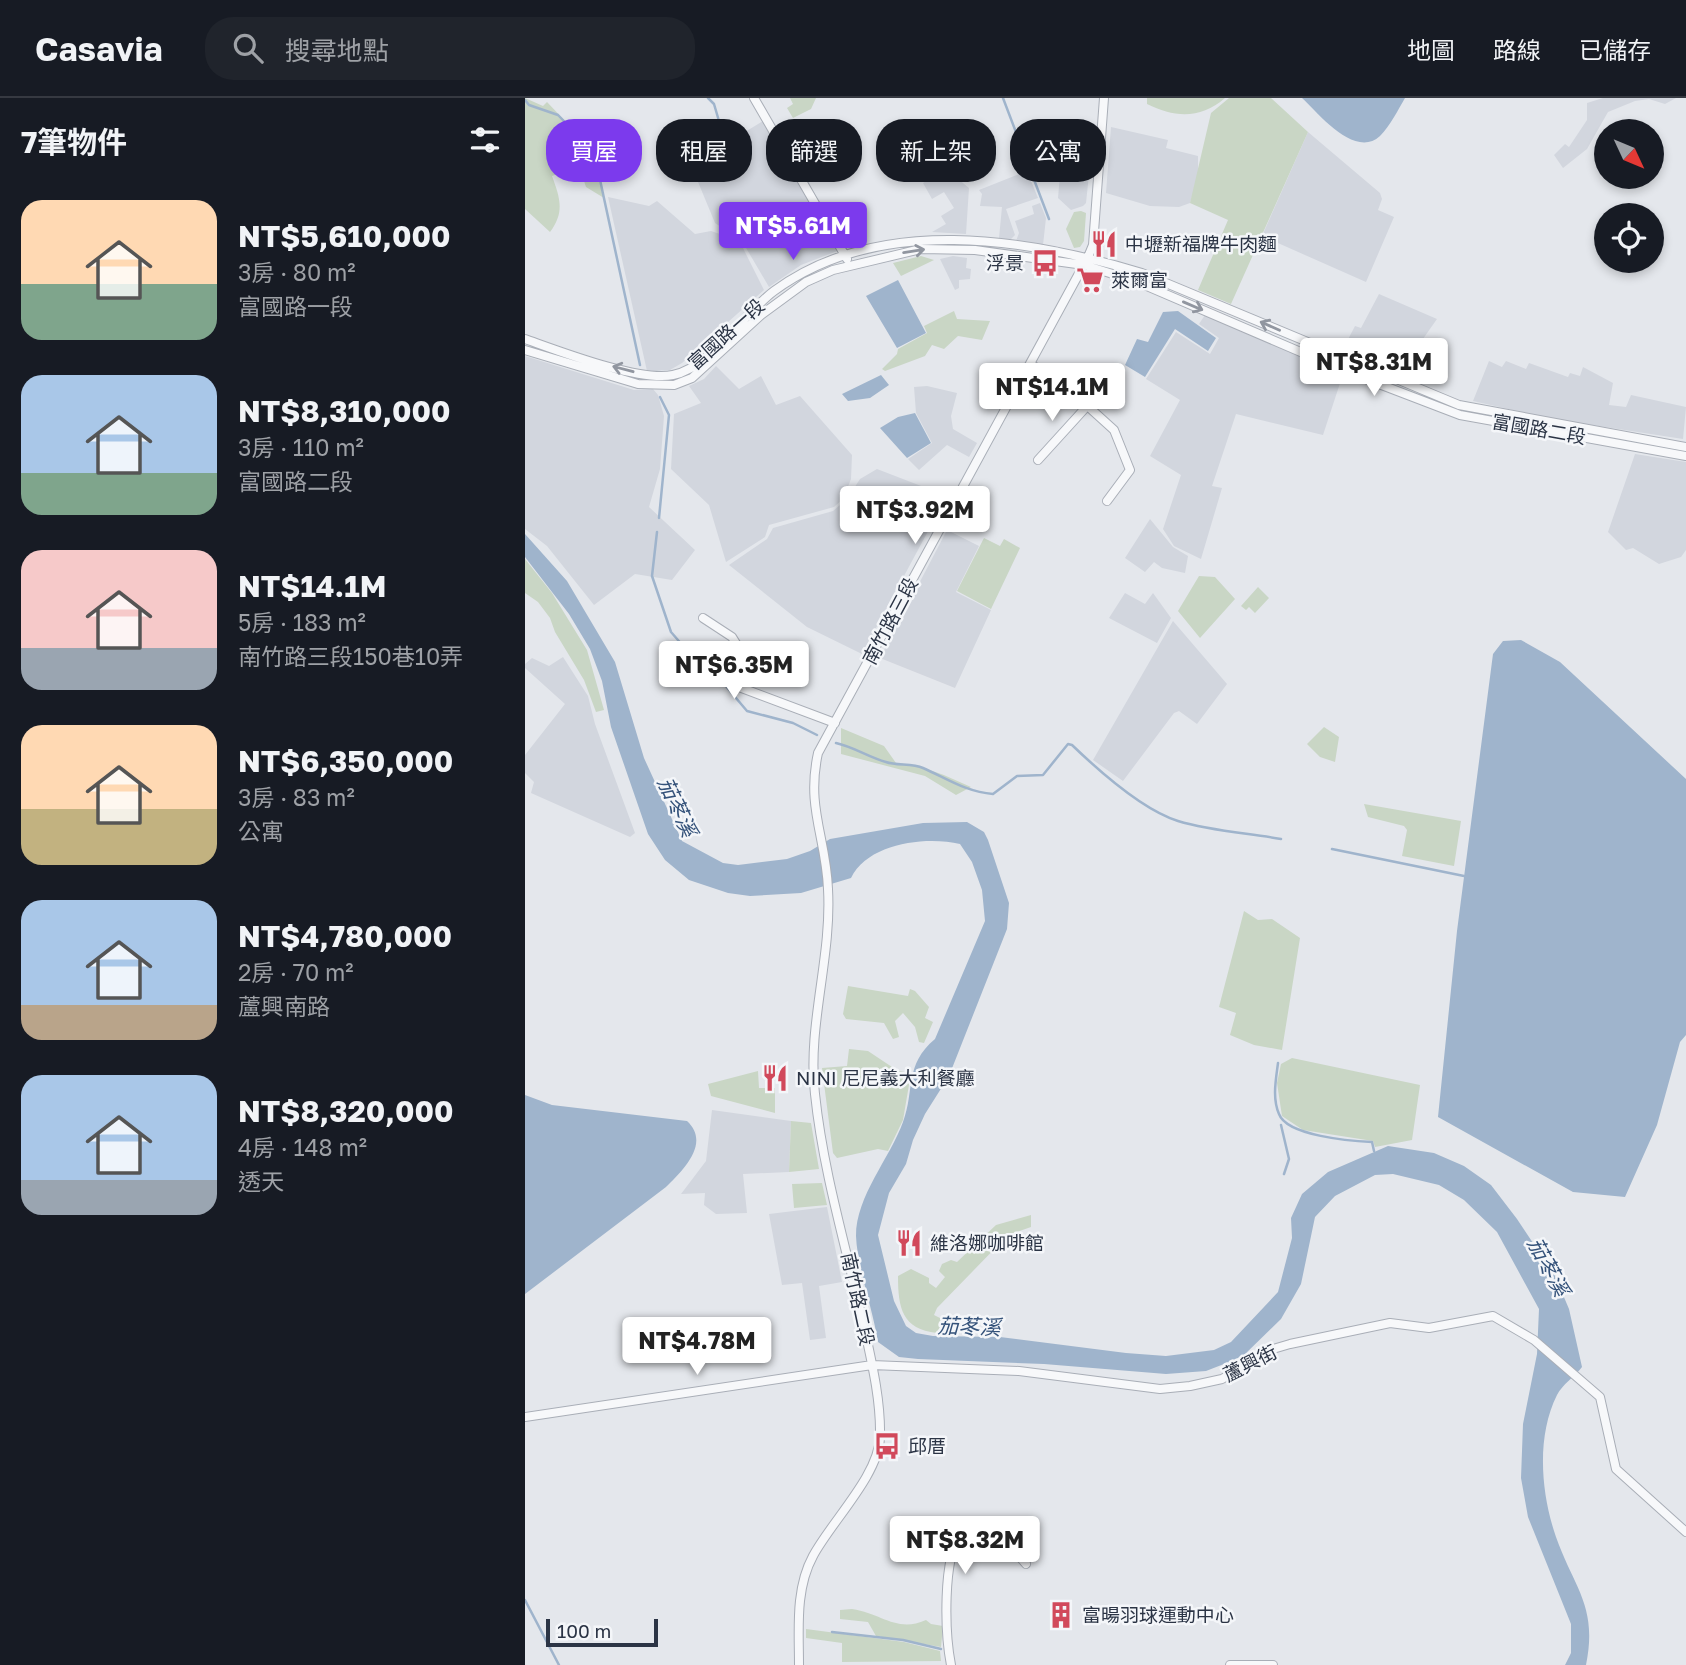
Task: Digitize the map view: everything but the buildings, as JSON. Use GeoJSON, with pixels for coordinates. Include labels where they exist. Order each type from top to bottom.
{"type":"FeatureCollection","features":[{"type":"Feature","properties":{"kind":"street"},"geometry":{"type":"LineString","coordinates":[[754,98],[846,254],[849,265]]}},
{"type":"Feature","properties":{"kind":"street","name":"南竹路三段"},"geometry":{"type":"LineString","coordinates":[[827,914],[828,888],[813,801],[813,777],[818,753],[1093,245],[1104,98]]}},
{"type":"Feature","properties":{"kind":"street","name":"富國路一段"},"geometry":{"type":"LineString","coordinates":[[525,339],[631,372],[656,377],[674,375],[687,371],[706,356],[773,292],[802,273],[846,254],[921,240],[990,243],[1086,261]]}},
{"type":"Feature","properties":{"kind":"street","name":"富國路一段"},"geometry":{"type":"LineString","coordinates":[[525,350],[638,384],[674,385],[692,378],[761,316],[806,282],[849,265],[921,249],[975,250],[1086,261]]}},
{"type":"Feature","properties":{"kind":"street","name":"富國路二段"},"geometry":{"type":"LineString","coordinates":[[1086,261],[1142,273],[1459,405],[1686,447]]}},
{"type":"Feature","properties":{"kind":"street","name":"富國路二段"},"geometry":{"type":"LineString","coordinates":[[1086,261],[1439,409],[1686,456]]}},
{"type":"Feature","properties":{"kind":"street"},"geometry":{"type":"LineString","coordinates":[[1030,364],[1060,381],[1114,430],[1130,470],[1107,501]]}},
{"type":"Feature","properties":{"kind":"street"},"geometry":{"type":"LineString","coordinates":[[1038,460],[1089,405]]}},
{"type":"Feature","properties":{"kind":"street"},"geometry":{"type":"LineString","coordinates":[[703,618],[732,637],[737,645],[723,664],[723,678],[739,687],[835,723]]}},
{"type":"Feature","properties":{"kind":"street","name":"南竹路二段"},"geometry":{"type":"LineString","coordinates":[[799,1665],[800,1607],[804,1577],[828,1531],[877,1454],[879,1423],[872,1366],[815,1096],[813,1041],[827,914]]}},
{"type":"Feature","properties":{"kind":"street","name":"蘆興街"},"geometry":{"type":"LineString","coordinates":[[525,1417],[872,1366],[1019,1371],[1160,1389],[1222,1379],[1273,1349],[1290,1344],[1390,1323],[1429,1328],[1493,1316],[1534,1340],[1600,1397],[1616,1469],[1686,1532]]}},
{"type":"Feature","properties":{"kind":"street"},"geometry":{"type":"LineString","coordinates":[[951,1665],[945,1636],[952,1554],[956,1539],[961,1533],[987,1530],[1009,1544],[1026,1563]]}},
{"type":"Feature","properties":{"kind":"street"},"geometry":{"type":"LineString","coordinates":[[1230,1665],[1273,1665]]}},
{"type":"Feature","properties":{"kind":"shaded area"},"geometry":{"type":"Polygon","coordinates":[[[1603,98],[1676,98],[1665,104],[1649,99],[1635,101],[1608,112],[1604,119],[1594,119],[1594,137],[1587,149],[1563,168],[1554,155],[1565,144],[1569,147],[1587,120],[1587,103],[1603,98]]]}},
{"type":"Feature","properties":{"kind":"shaded area"},"geometry":{"type":"Polygon","coordinates":[[[763,121],[766,126],[766,182],[799,182],[840,250],[801,265],[769,287],[742,241],[715,223],[698,182],[752,182],[752,128],[763,121]]]}},
{"type":"Feature","properties":{"kind":"shaded area"},"geometry":{"type":"Polygon","coordinates":[[[1111,127],[1168,140],[1166,148],[1198,156],[1198,178],[1190,203],[1179,207],[1150,206],[1106,193],[1111,127]]]}},
{"type":"Feature","properties":{"kind":"shaded area"},"geometry":{"type":"Polygon","coordinates":[[[1308,132],[1380,193],[1382,199],[1378,210],[1394,217],[1366,282],[1262,236],[1308,132]]]}},
{"type":"Feature","properties":{"kind":"shaded area"},"geometry":{"type":"Polygon","coordinates":[[[1010,178],[1010,182],[1031,182],[1038,198],[1006,209],[1015,235],[1010,240],[999,238],[1002,207],[980,206],[982,194],[979,190],[1010,178]]]}},
{"type":"Feature","properties":{"kind":"shaded area"},"geometry":{"type":"Polygon","coordinates":[[[962,182],[969,188],[966,234],[932,232],[946,224],[941,216],[954,208],[944,192],[932,199],[923,183],[962,182]]]}},
{"type":"Feature","properties":{"kind":"shaded area"},"geometry":{"type":"Polygon","coordinates":[[[1059,182],[1088,182],[1086,203],[1083,206],[1071,210],[1058,198],[1059,182]]]}},
{"type":"Feature","properties":{"kind":"shaded area"},"geometry":{"type":"Polygon","coordinates":[[[608,197],[649,206],[657,201],[695,234],[711,231],[732,238],[743,248],[764,290],[682,363],[670,370],[647,371],[608,197]]]}},
{"type":"Feature","properties":{"kind":"shaded area"},"geometry":{"type":"Polygon","coordinates":[[[1040,203],[1046,218],[1043,245],[1016,241],[1019,233],[1015,221],[1034,214],[1032,206],[1040,203]]]}},
{"type":"Feature","properties":{"kind":"shaded area"},"geometry":{"type":"Polygon","coordinates":[[[953,256],[967,258],[966,268],[971,269],[970,279],[959,280],[959,288],[955,290],[940,259],[953,256]]]}},
{"type":"Feature","properties":{"kind":"shaded area"},"geometry":{"type":"Polygon","coordinates":[[[1379,294],[1437,319],[1399,373],[1342,351],[1355,326],[1361,328],[1379,294]]]}},
{"type":"Feature","properties":{"kind":"shaded area"},"geometry":{"type":"Polygon","coordinates":[[[1205,315],[1343,374],[1323,435],[1236,414],[1212,486],[1222,488],[1201,559],[1174,546],[1163,529],[1181,475],[1150,456],[1180,400],[1146,379],[1176,332],[1210,354],[1219,338],[1199,324],[1205,315]]]}},
{"type":"Feature","properties":{"kind":"shaded area"},"geometry":{"type":"Polygon","coordinates":[[[525,356],[634,390],[653,389],[658,395],[664,416],[660,469],[649,507],[695,550],[672,580],[635,574],[594,605],[547,546],[525,529],[525,356]]]}},
{"type":"Feature","properties":{"kind":"shaded area"},"geometry":{"type":"Polygon","coordinates":[[[1489,361],[1502,367],[1506,361],[1526,369],[1529,363],[1568,377],[1570,373],[1580,376],[1583,367],[1613,383],[1609,405],[1626,407],[1631,395],[1686,407],[1683,439],[1553,419],[1473,401],[1489,361]]]}},
{"type":"Feature","properties":{"kind":"shaded area"},"geometry":{"type":"Polygon","coordinates":[[[716,366],[739,389],[761,376],[776,405],[800,396],[852,455],[851,479],[843,499],[834,507],[769,525],[765,537],[726,562],[709,505],[671,469],[674,414],[701,403],[689,386],[704,379],[716,366]]]}},
{"type":"Feature","properties":{"kind":"shaded area"},"geometry":{"type":"Polygon","coordinates":[[[927,386],[957,393],[951,416],[953,429],[977,443],[969,457],[947,445],[919,470],[908,459],[932,443],[916,413],[914,387],[927,386]]]}},
{"type":"Feature","properties":{"kind":"shaded area"},"geometry":{"type":"Polygon","coordinates":[[[1635,454],[1686,462],[1686,550],[1681,557],[1659,564],[1633,548],[1626,550],[1608,532],[1635,454]]]}},
{"type":"Feature","properties":{"kind":"shaded area"},"geometry":{"type":"Polygon","coordinates":[[[877,469],[947,496],[862,654],[807,627],[729,565],[767,539],[773,528],[833,511],[847,499],[860,479],[877,469]]]}},
{"type":"Feature","properties":{"kind":"shaded area"},"geometry":{"type":"Polygon","coordinates":[[[1150,519],[1173,547],[1188,556],[1185,573],[1162,568],[1154,562],[1145,572],[1125,558],[1150,519]]]}},
{"type":"Feature","properties":{"kind":"shaded area"},"geometry":{"type":"Polygon","coordinates":[[[947,530],[979,546],[956,592],[991,610],[955,688],[880,658],[947,530]]]}},
{"type":"Feature","properties":{"kind":"shaded area"},"geometry":{"type":"Polygon","coordinates":[[[1125,593],[1145,604],[1153,593],[1171,618],[1157,643],[1109,618],[1125,593]]]}},
{"type":"Feature","properties":{"kind":"shaded area"},"geometry":{"type":"Polygon","coordinates":[[[1173,621],[1227,684],[1197,724],[1179,711],[1174,713],[1123,781],[1093,760],[1173,621]]]}},
{"type":"Feature","properties":{"kind":"shaded area"},"geometry":{"type":"Polygon","coordinates":[[[563,657],[588,696],[595,724],[635,833],[630,837],[531,793],[534,782],[525,773],[525,755],[565,704],[525,668],[525,664],[532,658],[549,666],[563,657]]]}},
{"type":"Feature","properties":{"kind":"shaded area"},"geometry":{"type":"Polygon","coordinates":[[[712,1110],[791,1121],[789,1172],[743,1174],[747,1213],[716,1214],[704,1205],[705,1193],[681,1194],[706,1161],[712,1110]]]}},
{"type":"Feature","properties":{"kind":"shaded area"},"geometry":{"type":"Polygon","coordinates":[[[827,1207],[842,1282],[819,1286],[826,1338],[810,1340],[802,1283],[782,1285],[769,1214],[827,1207]]]}},
{"type":"Feature","properties":{"kind":"green space"},"geometry":{"type":"Polygon","coordinates":[[[525,98],[543,106],[547,102],[563,119],[546,119],[546,182],[554,182],[560,205],[555,225],[550,232],[525,209],[525,98]]]}},
{"type":"Feature","properties":{"kind":"green space"},"geometry":{"type":"Polygon","coordinates":[[[790,98],[816,98],[811,109],[793,118],[787,108],[793,104],[790,98]]]}},
{"type":"Feature","properties":{"kind":"green space"},"geometry":{"type":"Polygon","coordinates":[[[1147,98],[1225,98],[1207,110],[1178,114],[1147,104],[1147,98]]]}},
{"type":"Feature","properties":{"kind":"green space"},"geometry":{"type":"Polygon","coordinates":[[[1229,98],[1271,98],[1308,132],[1231,304],[1198,290],[1228,220],[1190,203],[1211,113],[1229,98]]]}},
{"type":"Feature","properties":{"kind":"green space"},"geometry":{"type":"Polygon","coordinates":[[[584,182],[601,182],[604,198],[586,187],[584,182]]]}},
{"type":"Feature","properties":{"kind":"green space"},"geometry":{"type":"Polygon","coordinates":[[[1074,212],[1086,213],[1084,241],[1080,247],[1074,248],[1066,229],[1074,212]]]}},
{"type":"Feature","properties":{"kind":"green space"},"geometry":{"type":"Polygon","coordinates":[[[921,256],[934,260],[901,276],[893,263],[921,256]]]}},
{"type":"Feature","properties":{"kind":"green space"},"geometry":{"type":"Polygon","coordinates":[[[954,311],[957,319],[990,321],[982,340],[958,336],[944,349],[932,345],[925,356],[885,371],[882,369],[897,354],[898,349],[927,333],[924,326],[954,311]]]}},
{"type":"Feature","properties":{"kind":"green space"},"geometry":{"type":"Polygon","coordinates":[[[984,538],[1000,546],[1004,539],[1020,548],[991,609],[957,591],[984,538]]]}},
{"type":"Feature","properties":{"kind":"green space"},"geometry":{"type":"Polygon","coordinates":[[[525,559],[552,593],[587,650],[604,710],[596,712],[584,680],[555,632],[550,618],[538,602],[525,593],[525,559]]]}},
{"type":"Feature","properties":{"kind":"green space"},"geometry":{"type":"Polygon","coordinates":[[[1199,576],[1215,577],[1235,599],[1200,638],[1178,611],[1199,576]]]}},
{"type":"Feature","properties":{"kind":"green space"},"geometry":{"type":"Polygon","coordinates":[[[1258,587],[1269,598],[1255,613],[1249,607],[1246,610],[1241,606],[1258,587]]]}},
{"type":"Feature","properties":{"kind":"green space"},"geometry":{"type":"Polygon","coordinates":[[[1324,727],[1339,737],[1335,762],[1320,757],[1307,744],[1324,727]]]}},
{"type":"Feature","properties":{"kind":"green space"},"geometry":{"type":"Polygon","coordinates":[[[841,728],[884,746],[896,763],[944,775],[971,787],[956,795],[925,776],[841,754],[841,728]]]}},
{"type":"Feature","properties":{"kind":"green space"},"geometry":{"type":"Polygon","coordinates":[[[1364,804],[1461,821],[1454,866],[1402,856],[1407,830],[1404,826],[1368,817],[1364,804]]]}},
{"type":"Feature","properties":{"kind":"green space"},"geometry":{"type":"Polygon","coordinates":[[[1244,911],[1258,920],[1272,919],[1300,938],[1282,1050],[1254,1045],[1230,1035],[1236,1013],[1219,1007],[1244,911]]]}},
{"type":"Feature","properties":{"kind":"green space"},"geometry":{"type":"Polygon","coordinates":[[[848,986],[908,996],[910,989],[915,991],[929,1007],[925,1018],[933,1022],[924,1043],[919,1042],[915,1027],[903,1013],[895,1021],[899,1037],[893,1039],[884,1023],[846,1019],[843,1014],[848,986]]]}},
{"type":"Feature","properties":{"kind":"green space"},"geometry":{"type":"Polygon","coordinates":[[[849,1049],[868,1051],[898,1071],[911,1073],[903,1120],[888,1151],[878,1149],[837,1158],[833,1153],[822,1068],[847,1066],[849,1049]]]}},
{"type":"Feature","properties":{"kind":"green space"},"geometry":{"type":"Polygon","coordinates":[[[1292,1058],[1420,1085],[1412,1140],[1375,1147],[1373,1141],[1303,1130],[1282,1116],[1277,1083],[1281,1064],[1292,1058]]]}},
{"type":"Feature","properties":{"kind":"green space"},"geometry":{"type":"Polygon","coordinates":[[[758,1071],[759,1088],[775,1088],[775,1113],[711,1096],[708,1084],[758,1071]]]}},
{"type":"Feature","properties":{"kind":"green space"},"geometry":{"type":"Polygon","coordinates":[[[791,1121],[811,1123],[819,1169],[789,1172],[791,1121]]]}},
{"type":"Feature","properties":{"kind":"green space"},"geometry":{"type":"Polygon","coordinates":[[[822,1183],[827,1205],[794,1208],[792,1184],[822,1183]]]}},
{"type":"Feature","properties":{"kind":"green space"},"geometry":{"type":"Polygon","coordinates":[[[1031,1215],[1031,1227],[1008,1235],[937,1308],[934,1315],[944,1320],[937,1333],[925,1331],[909,1322],[901,1307],[898,1276],[911,1269],[929,1278],[929,1283],[936,1288],[945,1277],[939,1271],[942,1264],[951,1260],[957,1262],[996,1225],[1031,1215]]]}},
{"type":"Feature","properties":{"kind":"green space"},"geometry":{"type":"Polygon","coordinates":[[[852,1609],[898,1624],[926,1620],[931,1624],[943,1626],[941,1647],[876,1636],[868,1622],[840,1619],[840,1610],[852,1609]]]}},
{"type":"Feature","properties":{"kind":"green space"},"geometry":{"type":"Polygon","coordinates":[[[806,1629],[904,1642],[940,1651],[941,1661],[842,1662],[842,1643],[806,1638],[806,1629]]]}},
{"type":"Feature","properties":{"kind":"water"},"geometry":{"type":"Polygon","coordinates":[[[1302,98],[1405,98],[1380,136],[1370,142],[1360,142],[1338,132],[1302,98]]]}},
{"type":"Feature","properties":{"kind":"water"},"geometry":{"type":"Polygon","coordinates":[[[898,280],[926,333],[897,348],[866,296],[898,280]]]}},
{"type":"Feature","properties":{"kind":"water"},"geometry":{"type":"Polygon","coordinates":[[[1178,311],[1216,338],[1208,351],[1175,329],[1145,377],[1125,365],[1137,339],[1148,342],[1163,312],[1178,311]]]}},
{"type":"Feature","properties":{"kind":"water"},"geometry":{"type":"Polygon","coordinates":[[[881,375],[889,385],[870,398],[848,401],[842,394],[881,375]]]}},
{"type":"Feature","properties":{"kind":"water"},"geometry":{"type":"Polygon","coordinates":[[[915,413],[931,443],[907,458],[880,428],[898,417],[915,413]]]}},
{"type":"Feature","properties":{"kind":"water","name":"茄苳溪"},"geometry":{"type":"Polygon","coordinates":[[[525,534],[567,581],[615,662],[644,758],[682,841],[723,863],[738,865],[787,859],[810,851],[830,839],[923,823],[967,822],[984,832],[988,840],[1009,903],[1007,929],[949,1076],[925,1114],[906,1164],[889,1193],[878,1235],[894,1301],[906,1326],[916,1333],[933,1336],[1000,1337],[1126,1353],[1166,1356],[1214,1350],[1231,1342],[1278,1292],[1292,1238],[1291,1218],[1302,1194],[1328,1172],[1388,1146],[1434,1153],[1464,1166],[1491,1185],[1517,1219],[1555,1276],[1569,1309],[1582,1367],[1559,1391],[1550,1411],[1543,1447],[1543,1466],[1547,1503],[1556,1537],[1587,1612],[1589,1645],[1586,1665],[1565,1665],[1571,1653],[1571,1624],[1528,1517],[1521,1478],[1523,1424],[1537,1354],[1539,1309],[1497,1232],[1464,1200],[1439,1185],[1393,1174],[1375,1175],[1335,1196],[1315,1217],[1301,1284],[1281,1319],[1242,1357],[1206,1371],[1166,1374],[1044,1364],[918,1359],[899,1357],[878,1342],[859,1261],[857,1221],[867,1192],[903,1122],[914,1068],[925,1049],[935,1039],[985,921],[982,890],[972,862],[960,844],[915,842],[884,850],[870,857],[859,866],[851,878],[801,893],[750,896],[728,893],[689,880],[665,860],[648,834],[611,727],[602,681],[590,649],[569,614],[525,557],[525,534]]]}},
{"type":"Feature","properties":{"kind":"water"},"geometry":{"type":"Polygon","coordinates":[[[1521,640],[1560,662],[1686,779],[1686,1035],[1680,1042],[1657,1125],[1625,1197],[1573,1192],[1438,1117],[1457,931],[1493,654],[1503,641],[1521,640]]]}},
{"type":"Feature","properties":{"kind":"water"},"geometry":{"type":"Polygon","coordinates":[[[525,1095],[552,1105],[687,1121],[694,1129],[696,1138],[692,1156],[666,1187],[525,1294],[525,1095]]]}},
{"type":"Feature","properties":{"kind":"waterway"},"geometry":{"type":"LineString","coordinates":[[708,98],[714,104],[718,119]]}},
{"type":"Feature","properties":{"kind":"waterway"},"geometry":{"type":"LineString","coordinates":[[1003,98],[1049,219]]}},
{"type":"Feature","properties":{"kind":"waterway"},"geometry":{"type":"LineString","coordinates":[[525,100],[529,105],[558,115],[594,152],[640,365]]}},
{"type":"Feature","properties":{"kind":"waterway"},"geometry":{"type":"LineString","coordinates":[[659,518],[669,415],[660,397]]}},
{"type":"Feature","properties":{"kind":"waterway"},"geometry":{"type":"LineString","coordinates":[[657,532],[652,576],[671,632],[684,647],[697,652],[747,711],[793,723],[817,735]]}},
{"type":"Feature","properties":{"kind":"waterway"},"geometry":{"type":"LineString","coordinates":[[836,743],[886,762],[919,766],[965,788],[993,794],[1017,776],[1043,775],[1068,744],[1122,788],[1164,816],[1203,827],[1281,839]]}},
{"type":"Feature","properties":{"kind":"waterway"},"geometry":{"type":"LineString","coordinates":[[1332,849],[1464,876]]}},
{"type":"Feature","properties":{"kind":"waterway"},"geometry":{"type":"LineString","coordinates":[[1278,1063],[1276,1102],[1284,1121],[1294,1128],[1321,1136],[1372,1142],[1374,1151]]}},
{"type":"Feature","properties":{"kind":"waterway"},"geometry":{"type":"LineString","coordinates":[[1281,1125],[1289,1159],[1284,1174]]}},
{"type":"Feature","properties":{"kind":"waterway"},"geometry":{"type":"LineString","coordinates":[[525,1600],[559,1665]]}},
{"type":"Feature","properties":{"kind":"waterway"},"geometry":{"type":"LineString","coordinates":[[832,1632],[903,1640],[941,1649]]}},
{"type":"Feature","properties":{"kind":"place","name":"中壢新福牌牛肉麵"},"geometry":{"type":"Point","coordinates":[1104,244]}},
{"type":"Feature","properties":{"kind":"place","name":"浮景"},"geometry":{"type":"Point","coordinates":[1045,263]}},
{"type":"Feature","properties":{"kind":"place","name":"萊爾富"},"geometry":{"type":"Point","coordinates":[1090,280]}},
{"type":"Feature","properties":{"kind":"place","name":"NINI 尼尼義大利餐廳"},"geometry":{"type":"Point","coordinates":[775,1078]}},
{"type":"Feature","properties":{"kind":"place","name":"維洛娜咖啡館"},"geometry":{"type":"Point","coordinates":[909,1243]}},
{"type":"Feature","properties":{"kind":"place","name":"邱厝"},"geometry":{"type":"Point","coordinates":[887,1446]}},
{"type":"Feature","properties":{"kind":"place","name":"富暘羽球運動中心"},"geometry":{"type":"Point","coordinates":[1061,1615]}}]}
